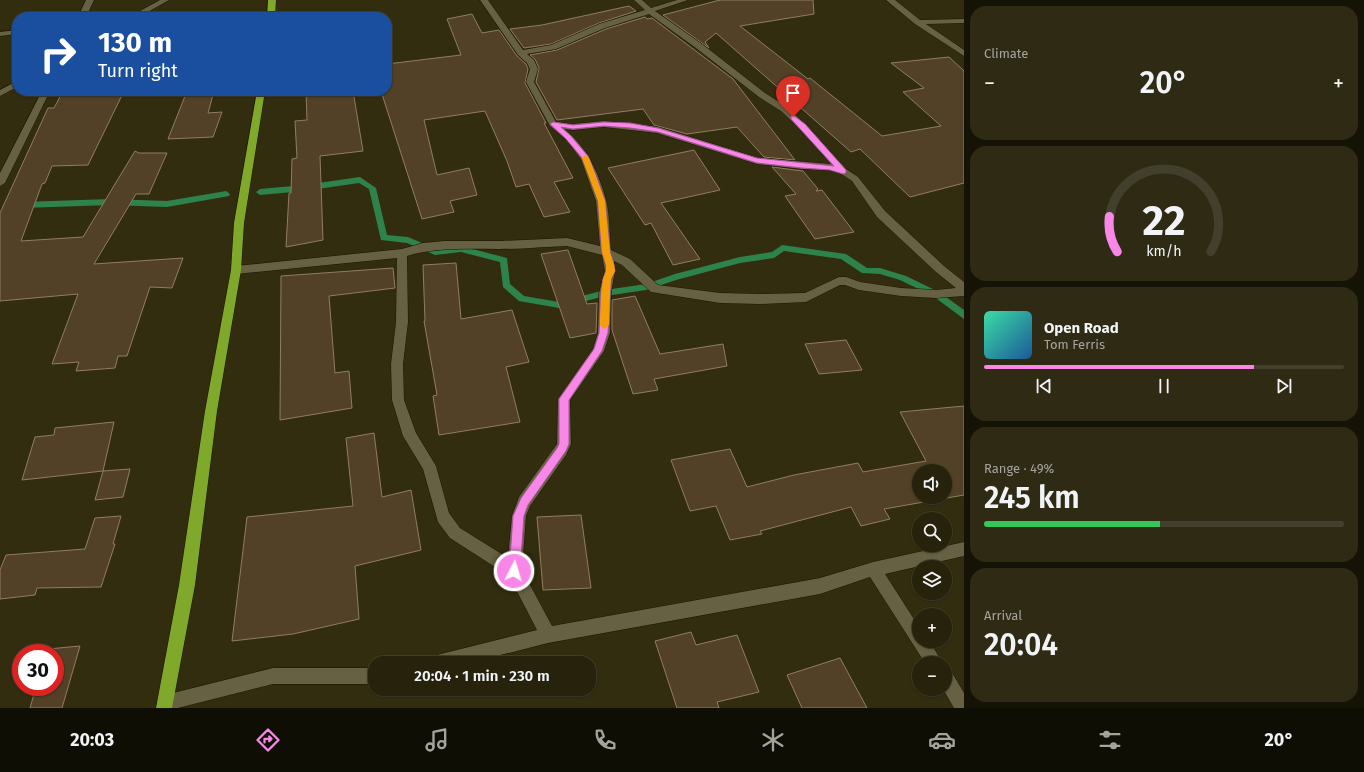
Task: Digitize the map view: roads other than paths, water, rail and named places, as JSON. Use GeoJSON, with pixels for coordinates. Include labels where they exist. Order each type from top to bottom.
{"type":"FeatureCollection","features":[{"type":"Feature","properties":{"kind":"highway"},"geometry":{"type":"LineString","coordinates":[[271,12],[272,0]]}},
{"type":"Feature","properties":{"kind":"highway"},"geometry":{"type":"LineString","coordinates":[[164,706],[187,585],[212,411],[236,270],[239,223],[260,96]]}},
{"type":"Feature","properties":{"kind":"street"},"geometry":{"type":"LineString","coordinates":[[84,12],[90,0]]}},
{"type":"Feature","properties":{"kind":"street"},"geometry":{"type":"LineString","coordinates":[[142,12],[164,0]]}},
{"type":"Feature","properties":{"kind":"street"},"geometry":{"type":"LineString","coordinates":[[484,0],[521,53],[531,62],[534,69],[530,82],[553,124],[569,138],[585,158],[601,201],[606,252],[610,265],[605,293],[604,333],[598,351],[564,399],[564,444],[561,451],[524,502],[518,516],[514,571]]}},
{"type":"Feature","properties":{"kind":"street"},"geometry":{"type":"LineString","coordinates":[[638,0],[650,11],[699,46],[762,95],[784,109],[802,126],[843,172]]}},
{"type":"Feature","properties":{"kind":"street"},"geometry":{"type":"LineString","coordinates":[[521,53],[553,46],[602,26],[684,0]]}},
{"type":"Feature","properties":{"kind":"street"},"geometry":{"type":"LineString","coordinates":[[890,0],[918,22],[964,54]]}},
{"type":"Feature","properties":{"kind":"street"},"geometry":{"type":"LineString","coordinates":[[918,22],[964,21]]}},
{"type":"Feature","properties":{"kind":"street"},"geometry":{"type":"LineString","coordinates":[[0,34],[12,33]]}},
{"type":"Feature","properties":{"kind":"street"},"geometry":{"type":"LineString","coordinates":[[0,93],[12,87]]}},
{"type":"Feature","properties":{"kind":"street"},"geometry":{"type":"LineString","coordinates":[[0,183],[44,96]]}},
{"type":"Feature","properties":{"kind":"street"},"geometry":{"type":"LineString","coordinates":[[553,124],[573,127],[604,124],[658,130],[757,161],[802,166],[830,167],[843,172],[855,179],[881,214],[964,288]]}},
{"type":"Feature","properties":{"kind":"street"},"geometry":{"type":"LineString","coordinates":[[236,270],[402,253],[423,247],[445,245],[501,245],[567,242],[606,252],[626,262],[655,289],[720,298],[760,300],[806,297],[839,281],[859,286],[901,292],[936,294],[964,292]]}},
{"type":"Feature","properties":{"kind":"street"},"geometry":{"type":"LineString","coordinates":[[402,253],[402,322],[397,364],[398,400],[410,436],[429,466],[437,496],[447,524],[455,533],[514,571],[548,635]]}},
{"type":"Feature","properties":{"kind":"street"},"geometry":{"type":"LineString","coordinates":[[465,656],[548,635],[820,586],[873,569],[964,549]]}},
{"type":"Feature","properties":{"kind":"street"},"geometry":{"type":"LineString","coordinates":[[873,569],[912,630]]}},
{"type":"Feature","properties":{"kind":"street"},"geometry":{"type":"LineString","coordinates":[[164,706],[273,676],[368,676]]}},
{"type":"Feature","properties":{"kind":"street"},"geometry":{"type":"LineString","coordinates":[[952,688],[964,708]]}},
{"type":"Feature","properties":{"kind":"waterway"},"geometry":{"type":"LineString","coordinates":[[260,192],[304,188],[360,180],[372,188],[384,238],[408,240],[435,252],[461,249],[504,260],[506,285],[522,299],[559,305],[605,293],[646,287],[675,277],[740,260],[774,255],[782,248],[843,256],[865,271],[880,271],[903,278],[936,294],[964,315]]}},
{"type":"Feature","properties":{"kind":"waterway"},"geometry":{"type":"LineString","coordinates":[[22,205],[111,202],[167,204],[226,194]]}}]}
